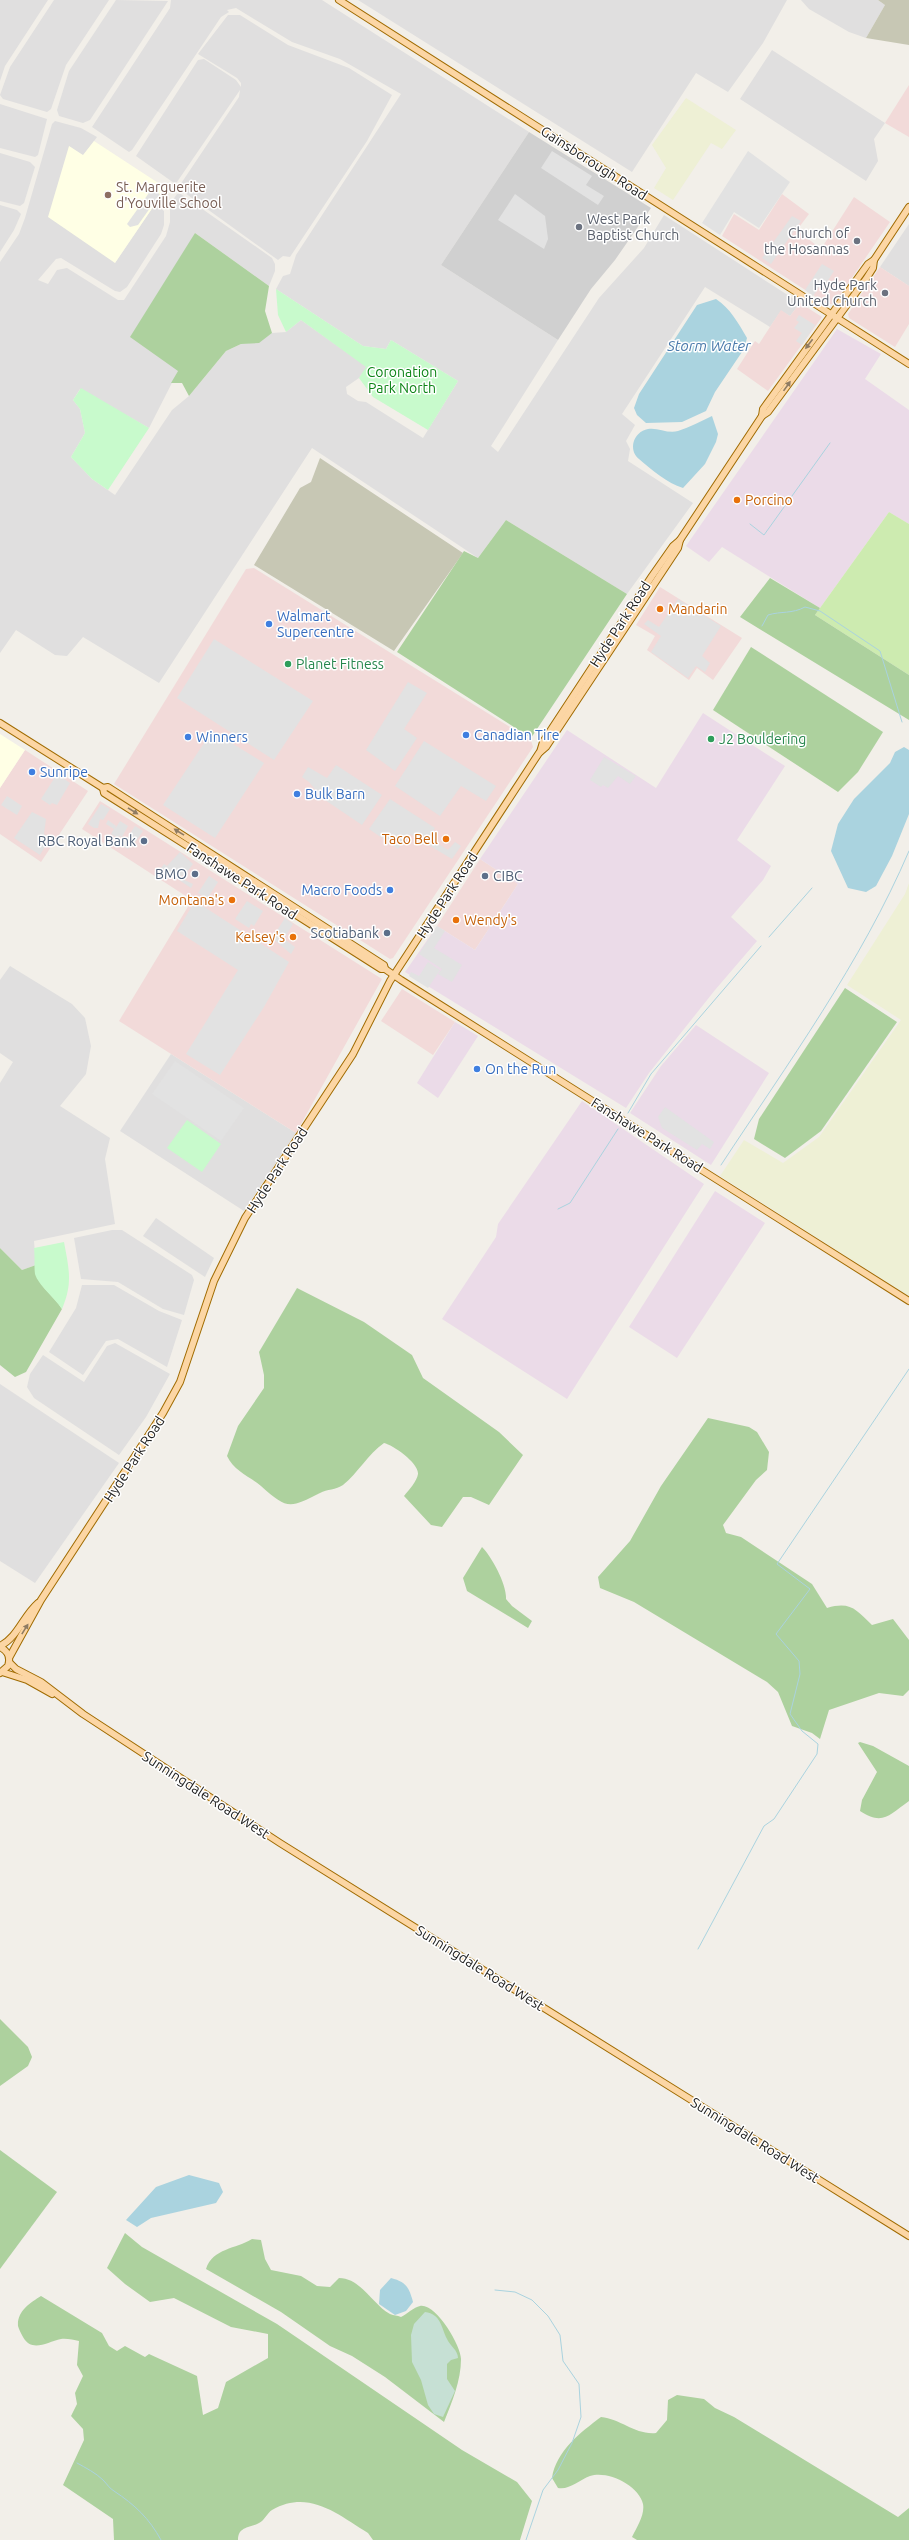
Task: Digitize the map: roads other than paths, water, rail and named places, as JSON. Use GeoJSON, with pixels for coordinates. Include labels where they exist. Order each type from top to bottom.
{"type":"FeatureCollection","features":[{"type":"Feature","properties":{"kind":"main road","name":"Gainsborough Road"},"geometry":{"type":"LineString","coordinates":[[339,0],[909,364]]}},
{"type":"Feature","properties":{"kind":"main road","name":"Hyde Park Road"},"geometry":{"type":"LineString","coordinates":[[1,1672],[41,1600],[163,1412],[180,1382],[214,1281],[242,1224],[353,1054],[395,975],[540,753],[546,747],[678,548],[680,540],[762,416],[763,409],[781,383],[873,268],[874,260],[909,207]]}},
{"type":"Feature","properties":{"kind":"main road","name":"Fanshawe Park Road"},"geometry":{"type":"LineString","coordinates":[[0,723],[104,788],[104,793],[239,879],[381,969],[385,969],[395,975],[613,1115],[909,1300]]}},
{"type":"Feature","properties":{"kind":"main road","name":"Hyde Park Road"},"geometry":{"type":"LineString","coordinates":[[0,1646],[12,1638],[19,1624],[41,1600]]}},
{"type":"Feature","properties":{"kind":"main road","name":"Sunningdale Road West"},"geometry":{"type":"LineString","coordinates":[[0,1646],[6,1650],[9,1660],[16,1669],[41,1682],[55,1695]]}},
{"type":"Feature","properties":{"kind":"main road","name":"Sunningdale Road West"},"geometry":{"type":"LineString","coordinates":[[1,1672],[27,1680],[55,1695],[280,1843],[909,2236]]}},
{"type":"Feature","properties":{"kind":"water","name":"Storm Water"},"geometry":{"type":"Polygon","coordinates":[[[716,299],[730,312],[747,338],[744,349],[715,392],[706,411],[682,422],[646,423],[637,415],[634,408],[639,394],[697,305],[716,299]]]}},
{"type":"Feature","properties":{"kind":"water"},"geometry":{"type":"Polygon","coordinates":[[[712,416],[718,434],[716,442],[705,464],[683,488],[660,476],[639,459],[634,451],[633,446],[636,437],[643,431],[655,429],[674,432],[712,416]]]}},
{"type":"Feature","properties":{"kind":"water"},"geometry":{"type":"Polygon","coordinates":[[[904,747],[909,750],[909,814],[892,856],[876,886],[866,892],[848,888],[831,851],[838,824],[854,799],[890,763],[895,752],[904,747]]]}},
{"type":"Feature","properties":{"kind":"water"},"geometry":{"type":"Polygon","coordinates":[[[189,2175],[219,2183],[223,2192],[216,2203],[151,2218],[137,2227],[126,2220],[156,2187],[189,2175]]]}},
{"type":"Feature","properties":{"kind":"water"},"geometry":{"type":"Polygon","coordinates":[[[391,2278],[400,2281],[406,2286],[410,2292],[413,2302],[406,2311],[395,2315],[379,2304],[380,2290],[391,2278]]]}},
{"type":"Feature","properties":{"kind":"waterway"},"geometry":{"type":"LineString","coordinates":[[750,524],[764,535],[830,443]]}},
{"type":"Feature","properties":{"kind":"waterway"},"geometry":{"type":"LineString","coordinates":[[762,626],[768,615],[796,611],[805,607],[820,611],[880,651],[902,722]]}},
{"type":"Feature","properties":{"kind":"waterway"},"geometry":{"type":"LineString","coordinates":[[721,1165],[846,973],[869,933],[909,851]]}},
{"type":"Feature","properties":{"kind":"waterway"},"geometry":{"type":"LineString","coordinates":[[769,937],[812,888]]}},
{"type":"Feature","properties":{"kind":"waterway"},"geometry":{"type":"LineString","coordinates":[[628,1113],[651,1074],[761,946]]}},
{"type":"Feature","properties":{"kind":"waterway"},"geometry":{"type":"LineString","coordinates":[[558,1209],[570,1203],[618,1129]]}},
{"type":"Feature","properties":{"kind":"waterway"},"geometry":{"type":"LineString","coordinates":[[698,1949],[764,1826],[774,1819],[817,1754],[818,1744],[802,1731],[790,1714],[800,1674],[799,1661],[776,1634],[810,1589],[777,1564],[909,1369]]}},
{"type":"Feature","properties":{"kind":"waterway"},"geometry":{"type":"LineString","coordinates":[[495,2290],[515,2292],[532,2300],[548,2316],[560,2335],[563,2361],[579,2384],[581,2417],[572,2443],[558,2470],[543,2490],[526,2540]]}},
{"type":"Feature","properties":{"kind":"waterway"},"geometry":{"type":"LineString","coordinates":[[77,2463],[97,2475],[111,2489],[135,2507],[152,2525],[161,2540]]}},
{"type":"Feature","properties":{"kind":"place","name":"St. Marguerite d'Youville School"},"geometry":{"type":"Point","coordinates":[108,195]}},
{"type":"Feature","properties":{"kind":"place","name":"West Park Baptist Church"},"geometry":{"type":"Point","coordinates":[579,227]}},
{"type":"Feature","properties":{"kind":"place","name":"Church of the Hosannas"},"geometry":{"type":"Point","coordinates":[857,241]}},
{"type":"Feature","properties":{"kind":"place","name":"Hyde Park United Church"},"geometry":{"type":"Point","coordinates":[885,293]}},
{"type":"Feature","properties":{"kind":"place","name":"Porcino"},"geometry":{"type":"Point","coordinates":[737,500]}},
{"type":"Feature","properties":{"kind":"place","name":"Mandarin"},"geometry":{"type":"Point","coordinates":[660,609]}},
{"type":"Feature","properties":{"kind":"place","name":"Walmart Supercentre"},"geometry":{"type":"Point","coordinates":[269,624]}},
{"type":"Feature","properties":{"kind":"place","name":"Planet Fitness"},"geometry":{"type":"Point","coordinates":[288,664]}},
{"type":"Feature","properties":{"kind":"place","name":"Canadian Tire"},"geometry":{"type":"Point","coordinates":[466,735]}},
{"type":"Feature","properties":{"kind":"place","name":"Winners"},"geometry":{"type":"Point","coordinates":[188,737]}},
{"type":"Feature","properties":{"kind":"place","name":"J2 Bouldering"},"geometry":{"type":"Point","coordinates":[711,739]}},
{"type":"Feature","properties":{"kind":"place","name":"Sunripe"},"geometry":{"type":"Point","coordinates":[32,772]}},
{"type":"Feature","properties":{"kind":"place","name":"Bulk Barn"},"geometry":{"type":"Point","coordinates":[297,794]}},
{"type":"Feature","properties":{"kind":"place","name":"Taco Bell"},"geometry":{"type":"Point","coordinates":[446,839]}},
{"type":"Feature","properties":{"kind":"place","name":"RBC Royal Bank"},"geometry":{"type":"Point","coordinates":[144,841]}},
{"type":"Feature","properties":{"kind":"place","name":"BMO"},"geometry":{"type":"Point","coordinates":[195,874]}},
{"type":"Feature","properties":{"kind":"place","name":"CIBC"},"geometry":{"type":"Point","coordinates":[485,876]}},
{"type":"Feature","properties":{"kind":"place","name":"Macro Foods"},"geometry":{"type":"Point","coordinates":[390,890]}},
{"type":"Feature","properties":{"kind":"place","name":"Montana's"},"geometry":{"type":"Point","coordinates":[232,900]}},
{"type":"Feature","properties":{"kind":"place","name":"Wendy's"},"geometry":{"type":"Point","coordinates":[456,920]}},
{"type":"Feature","properties":{"kind":"place","name":"Scotiabank"},"geometry":{"type":"Point","coordinates":[387,933]}},
{"type":"Feature","properties":{"kind":"place","name":"Kelsey's"},"geometry":{"type":"Point","coordinates":[293,937]}},
{"type":"Feature","properties":{"kind":"place","name":"On the Run"},"geometry":{"type":"Point","coordinates":[477,1069]}},
{"type":"Feature","properties":{"kind":"park label","name":"Coronation Park North"},"geometry":{"type":"Point","coordinates":[402,380]}}]}
